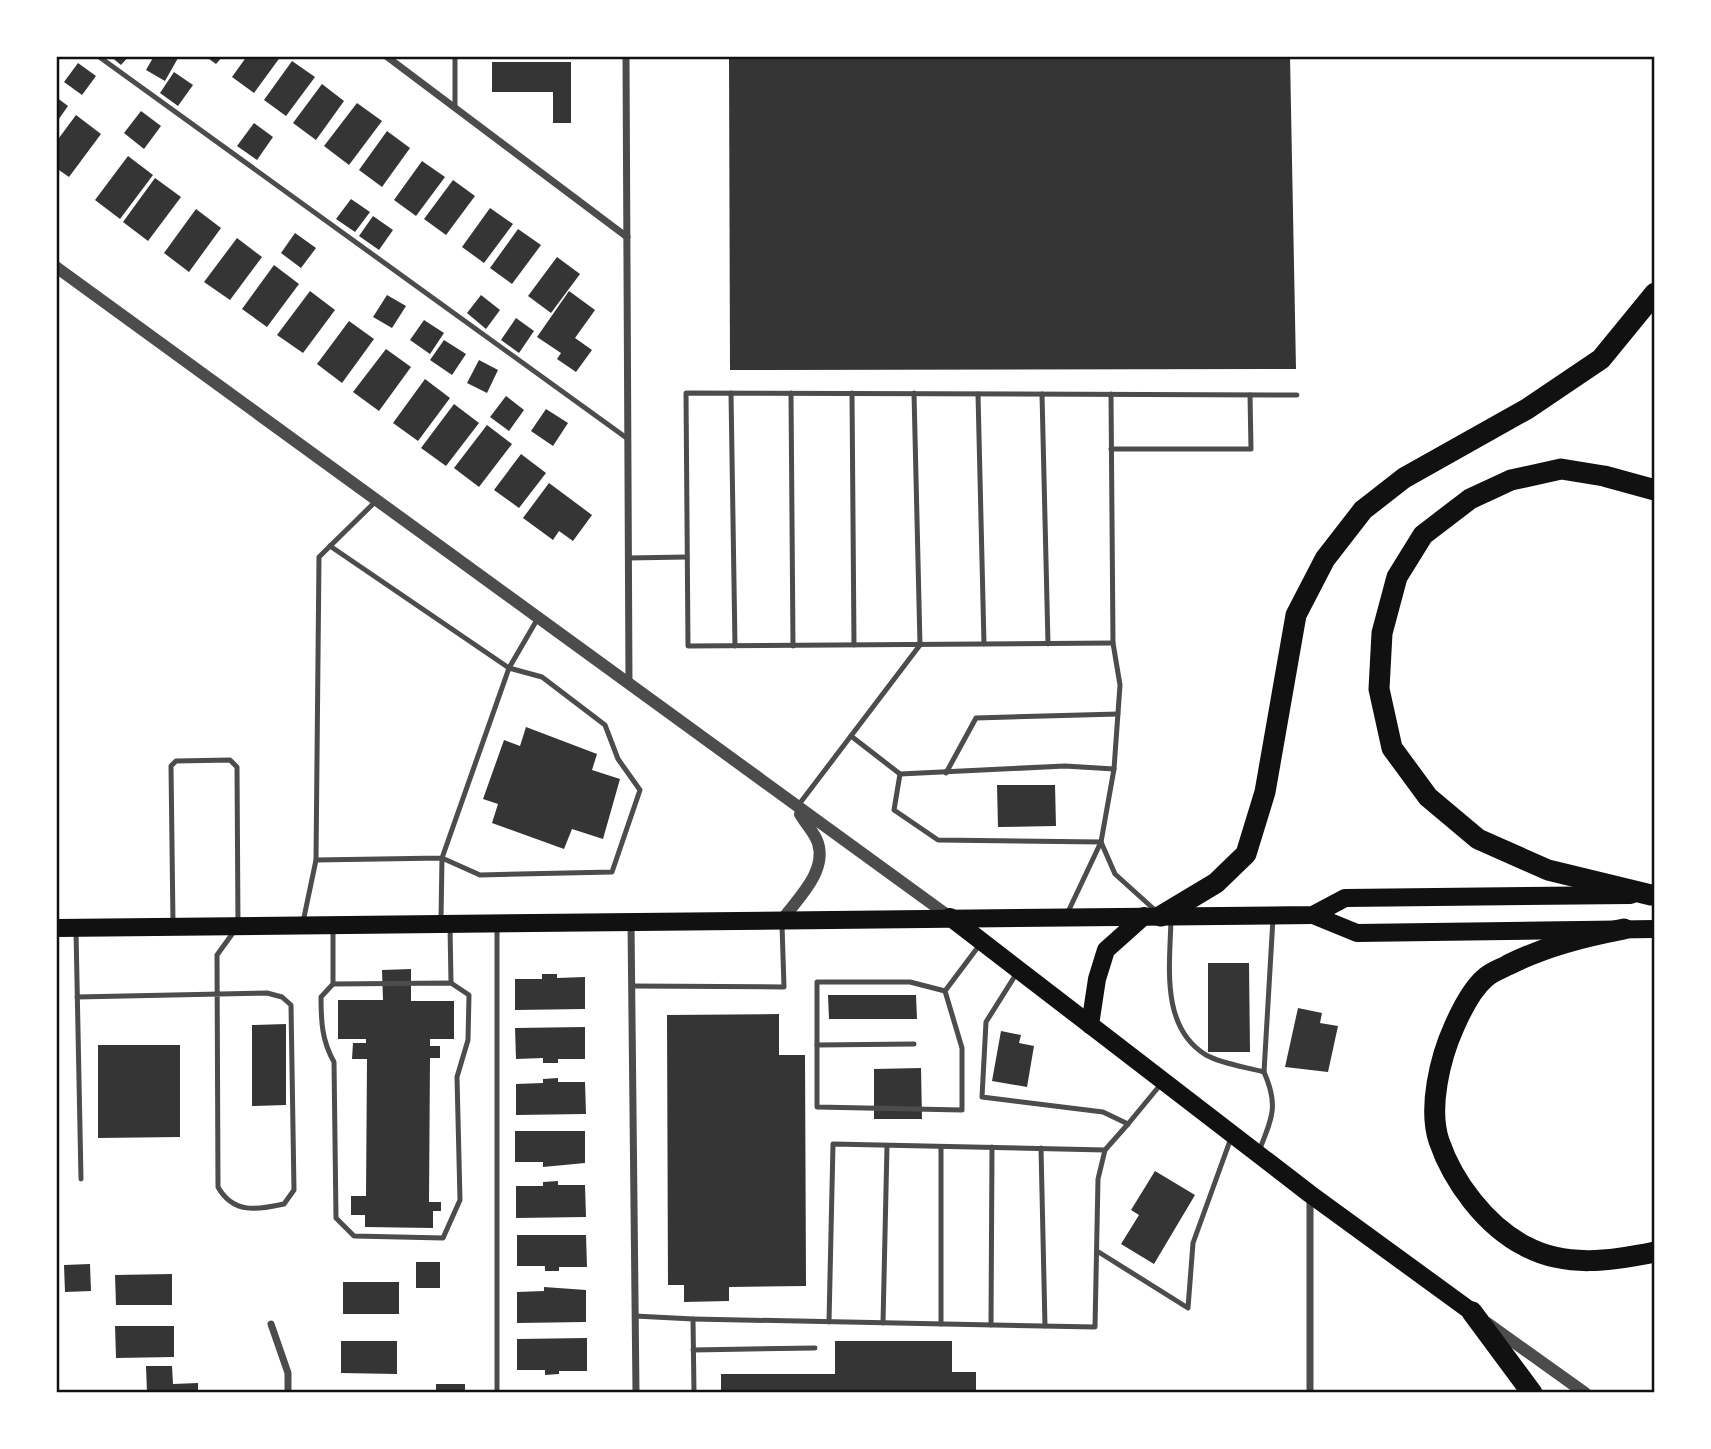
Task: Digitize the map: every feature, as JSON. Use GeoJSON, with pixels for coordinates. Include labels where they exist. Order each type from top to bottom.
{"type":"FeatureCollection","features":[{"type":"Feature","properties":{"kind":"highway"},"geometry":{"type":"LineString","coordinates":[[1159,916],[1216,883],[1246,854],[1265,792],[1296,615],[1325,559],[1363,510],[1404,478],[1527,409],[1601,359],[1655,293]]}},
{"type":"Feature","properties":{"kind":"highway"},"geometry":{"type":"LineString","coordinates":[[1653,895],[1548,870],[1478,839],[1428,797],[1392,748],[1379,689],[1382,634],[1397,577],[1423,535],[1470,499],[1510,480],[1561,470],[1604,476],[1655,490]]}},
{"type":"Feature","properties":{"kind":"highway"},"geometry":{"type":"LineString","coordinates":[[1624,929],[1580,937],[1536,951],[1485,977],[1462,1009],[1441,1055],[1436,1093],[1438,1140],[1460,1182],[1487,1219],[1525,1247],[1574,1261],[1613,1261],[1655,1252]]}},
{"type":"Feature","properties":{"kind":"highway"},"geometry":{"type":"LineString","coordinates":[[1472,1312],[1532,1393]]}},
{"type":"Feature","properties":{"kind":"main road"},"geometry":{"type":"LineString","coordinates":[[1313,915],[1345,898],[1653,895]]}},
{"type":"Feature","properties":{"kind":"main road"},"geometry":{"type":"LineString","coordinates":[[56,928],[1313,915],[1357,933],[1655,929]]}},
{"type":"Feature","properties":{"kind":"main road"},"geometry":{"type":"LineString","coordinates":[[1090,1025],[1097,979],[1106,950],[1159,916]]}},
{"type":"Feature","properties":{"kind":"main road"},"geometry":{"type":"LineString","coordinates":[[950,917],[1310,1194],[1472,1312]]}},
{"type":"Feature","properties":{"kind":"street"},"geometry":{"type":"LineString","coordinates":[[386,56],[627,237]]}},
{"type":"Feature","properties":{"kind":"street"},"geometry":{"type":"LineString","coordinates":[[626,56],[629,684]]}},
{"type":"Feature","properties":{"kind":"street"},"geometry":{"type":"LineString","coordinates":[[56,267],[796,808],[950,917]]}},
{"type":"Feature","properties":{"kind":"street"},"geometry":{"type":"LineString","coordinates":[[782,920],[816,874],[819,862],[818,842],[796,808]]}},
{"type":"Feature","properties":{"kind":"street"},"geometry":{"type":"LineString","coordinates":[[631,923],[636,1393]]}},
{"type":"Feature","properties":{"kind":"street"},"geometry":{"type":"LineString","coordinates":[[1310,1194],[1310,1393]]}},
{"type":"Feature","properties":{"kind":"street"},"geometry":{"type":"LineString","coordinates":[[1472,1312],[1585,1393]]}},
{"type":"Feature","properties":{"kind":"street"},"geometry":{"type":"LineString","coordinates":[[271,1324],[288,1373],[288,1393]]}},
{"type":"Feature","properties":{"kind":"lane"},"geometry":{"type":"LineString","coordinates":[[98,56],[628,439]]}},
{"type":"Feature","properties":{"kind":"lane"},"geometry":{"type":"LineString","coordinates":[[455,56],[455,106]]}},
{"type":"Feature","properties":{"kind":"lane"},"geometry":{"type":"LineString","coordinates":[[1113,643],[688,646],[686,393],[1297,395]]}},
{"type":"Feature","properties":{"kind":"lane"},"geometry":{"type":"LineString","coordinates":[[731,393],[735,646]]}},
{"type":"Feature","properties":{"kind":"lane"},"geometry":{"type":"LineString","coordinates":[[791,393],[793,646]]}},
{"type":"Feature","properties":{"kind":"lane"},"geometry":{"type":"LineString","coordinates":[[852,393],[854,645]]}},
{"type":"Feature","properties":{"kind":"lane"},"geometry":{"type":"LineString","coordinates":[[796,808],[920,645],[914,393]]}},
{"type":"Feature","properties":{"kind":"lane"},"geometry":{"type":"LineString","coordinates":[[978,394],[984,644]]}},
{"type":"Feature","properties":{"kind":"lane"},"geometry":{"type":"LineString","coordinates":[[1042,394],[1048,643]]}},
{"type":"Feature","properties":{"kind":"lane"},"geometry":{"type":"LineString","coordinates":[[1066,916],[1101,842],[1114,769],[1120,685],[1113,643],[1111,394]]}},
{"type":"Feature","properties":{"kind":"lane"},"geometry":{"type":"LineString","coordinates":[[1111,449],[1251,449],[1250,395]]}},
{"type":"Feature","properties":{"kind":"lane"},"geometry":{"type":"LineString","coordinates":[[303,926],[316,860],[320,557],[376,500]]}},
{"type":"Feature","properties":{"kind":"lane"},"geometry":{"type":"LineString","coordinates":[[316,860],[442,858],[480,875],[612,872],[640,790],[618,759],[605,725],[542,677],[509,668],[330,546]]}},
{"type":"Feature","properties":{"kind":"lane"},"geometry":{"type":"LineString","coordinates":[[628,558],[687,557]]}},
{"type":"Feature","properties":{"kind":"lane"},"geometry":{"type":"LineString","coordinates":[[452,983],[442,858],[509,668],[538,618]]}},
{"type":"Feature","properties":{"kind":"lane"},"geometry":{"type":"LineString","coordinates":[[946,773],[976,718],[1118,714]]}},
{"type":"Feature","properties":{"kind":"lane"},"geometry":{"type":"LineString","coordinates":[[851,736],[900,774],[1065,766],[1114,769]]}},
{"type":"Feature","properties":{"kind":"lane"},"geometry":{"type":"LineString","coordinates":[[77,997],[218,995],[267,993],[282,997],[291,1005],[294,1190],[284,1204],[257,1210],[238,1206],[225,1199],[218,1187],[218,995],[217,955],[238,926],[237,767],[230,760],[176,761],[171,766],[173,927]]}},
{"type":"Feature","properties":{"kind":"lane"},"geometry":{"type":"LineString","coordinates":[[900,774],[894,810],[938,840],[1101,842]]}},
{"type":"Feature","properties":{"kind":"lane"},"geometry":{"type":"LineString","coordinates":[[1101,842],[1115,874],[1159,916],[1172,1008],[1183,1036],[1207,1055],[1264,1072]]}},
{"type":"Feature","properties":{"kind":"lane"},"geometry":{"type":"LineString","coordinates":[[1258,1154],[1273,1115],[1274,1095],[1264,1072],[1273,915]]}},
{"type":"Feature","properties":{"kind":"lane"},"geometry":{"type":"LineString","coordinates":[[632,986],[784,987],[782,920]]}},
{"type":"Feature","properties":{"kind":"lane"},"geometry":{"type":"LineString","coordinates":[[496,1393],[497,924]]}},
{"type":"Feature","properties":{"kind":"lane"},"geometry":{"type":"LineString","coordinates":[[332,984],[452,983],[469,995],[468,1040],[457,1077],[460,1200],[443,1238],[354,1236],[336,1218],[334,1062],[323,1043],[321,997],[332,984],[333,926]]}},
{"type":"Feature","properties":{"kind":"lane"},"geometry":{"type":"LineString","coordinates":[[76,928],[81,1179]]}},
{"type":"Feature","properties":{"kind":"lane"},"geometry":{"type":"LineString","coordinates":[[945,991],[982,942]]}},
{"type":"Feature","properties":{"kind":"lane"},"geometry":{"type":"LineString","coordinates":[[1018,970],[986,1022],[982,1097],[1104,1112],[1128,1124]]}},
{"type":"Feature","properties":{"kind":"lane"},"geometry":{"type":"LineString","coordinates":[[817,982],[910,982],[945,991],[962,1048],[962,1110],[817,1107],[817,982]]}},
{"type":"Feature","properties":{"kind":"lane"},"geometry":{"type":"LineString","coordinates":[[817,1045],[914,1044]]}},
{"type":"Feature","properties":{"kind":"lane"},"geometry":{"type":"LineString","coordinates":[[635,1316],[1095,1327],[1098,1179],[1105,1150],[1163,1081]]}},
{"type":"Feature","properties":{"kind":"lane"},"geometry":{"type":"LineString","coordinates":[[1097,1251],[1188,1308],[1193,1243],[1233,1134]]}},
{"type":"Feature","properties":{"kind":"lane"},"geometry":{"type":"LineString","coordinates":[[829,1322],[833,1144],[1105,1150]]}},
{"type":"Feature","properties":{"kind":"lane"},"geometry":{"type":"LineString","coordinates":[[883,1323],[887,1146]]}},
{"type":"Feature","properties":{"kind":"lane"},"geometry":{"type":"LineString","coordinates":[[941,1147],[941,1324]]}},
{"type":"Feature","properties":{"kind":"lane"},"geometry":{"type":"LineString","coordinates":[[991,1325],[992,1147]]}},
{"type":"Feature","properties":{"kind":"lane"},"geometry":{"type":"LineString","coordinates":[[1041,1149],[1045,1326]]}},
{"type":"Feature","properties":{"kind":"lane"},"geometry":{"type":"LineString","coordinates":[[693,1319],[694,1393]]}},
{"type":"Feature","properties":{"kind":"lane"},"geometry":{"type":"LineString","coordinates":[[693,1350],[815,1349]]}},
{"type":"Feature","properties":{"kind":"building"},"geometry":{"type":"Polygon","coordinates":[[[110,56],[129,56],[121,65],[110,56]]]}},
{"type":"Feature","properties":{"kind":"building"},"geometry":{"type":"Polygon","coordinates":[[[154,56],[178,58],[165,81],[146,70],[154,56]]]}},
{"type":"Feature","properties":{"kind":"building"},"geometry":{"type":"Polygon","coordinates":[[[205,56],[223,56],[216,64],[205,56]]]}},
{"type":"Feature","properties":{"kind":"building"},"geometry":{"type":"Polygon","coordinates":[[[247,56],[281,56],[254,93],[232,77],[247,56]]]}},
{"type":"Feature","properties":{"kind":"building"},"geometry":{"type":"Polygon","coordinates":[[[729,56],[1290,56],[1296,369],[730,370],[729,56]]]}},
{"type":"Feature","properties":{"kind":"building"},"geometry":{"type":"Polygon","coordinates":[[[292,61],[315,77],[286,116],[264,100],[292,61]]]}},
{"type":"Feature","properties":{"kind":"building"},"geometry":{"type":"Polygon","coordinates":[[[492,62],[571,62],[571,123],[553,123],[553,92],[492,92],[492,62]]]}},
{"type":"Feature","properties":{"kind":"building"},"geometry":{"type":"Polygon","coordinates":[[[78,63],[96,76],[82,95],[64,82],[78,63]]]}},
{"type":"Feature","properties":{"kind":"building"},"geometry":{"type":"Polygon","coordinates":[[[174,72],[193,85],[178,106],[160,93],[174,72]]]}},
{"type":"Feature","properties":{"kind":"building"},"geometry":{"type":"Polygon","coordinates":[[[322,84],[344,101],[316,140],[293,123],[322,84]]]}},
{"type":"Feature","properties":{"kind":"building"},"geometry":{"type":"Polygon","coordinates":[[[56,97],[68,106],[56,123],[56,97]]]}},
{"type":"Feature","properties":{"kind":"building"},"geometry":{"type":"Polygon","coordinates":[[[357,103],[382,121],[349,165],[324,146],[357,103]]]}},
{"type":"Feature","properties":{"kind":"building"},"geometry":{"type":"Polygon","coordinates":[[[141,111],[161,126],[144,149],[124,133],[141,111]]]}},
{"type":"Feature","properties":{"kind":"building"},"geometry":{"type":"Polygon","coordinates":[[[76,115],[101,134],[69,177],[56,168],[56,142],[76,115]]]}},
{"type":"Feature","properties":{"kind":"building"},"geometry":{"type":"Polygon","coordinates":[[[254,123],[273,137],[257,160],[237,146],[254,123]]]}},
{"type":"Feature","properties":{"kind":"building"},"geometry":{"type":"Polygon","coordinates":[[[387,131],[410,148],[382,187],[359,170],[387,131]]]}},
{"type":"Feature","properties":{"kind":"building"},"geometry":{"type":"Polygon","coordinates":[[[128,156],[153,175],[120,219],[95,200],[128,156]]]}},
{"type":"Feature","properties":{"kind":"building"},"geometry":{"type":"Polygon","coordinates":[[[422,161],[445,177],[416,216],[394,200],[422,161]]]}},
{"type":"Feature","properties":{"kind":"building"},"geometry":{"type":"Polygon","coordinates":[[[155,178],[181,197],[148,241],[123,222],[155,178]]]}},
{"type":"Feature","properties":{"kind":"building"},"geometry":{"type":"Polygon","coordinates":[[[453,180],[475,196],[446,235],[424,219],[453,180]]]}},
{"type":"Feature","properties":{"kind":"building"},"geometry":{"type":"Polygon","coordinates":[[[351,199],[370,212],[355,232],[336,219],[351,199]]]}},
{"type":"Feature","properties":{"kind":"building"},"geometry":{"type":"Polygon","coordinates":[[[490,208],[513,224],[484,263],[462,247],[490,208]]]}},
{"type":"Feature","properties":{"kind":"building"},"geometry":{"type":"Polygon","coordinates":[[[196,209],[221,228],[189,272],[164,253],[196,209]]]}},
{"type":"Feature","properties":{"kind":"building"},"geometry":{"type":"Polygon","coordinates":[[[373,216],[393,230],[379,250],[359,236],[373,216]]]}},
{"type":"Feature","properties":{"kind":"building"},"geometry":{"type":"Polygon","coordinates":[[[518,229],[541,245],[512,284],[490,268],[518,229]]]}},
{"type":"Feature","properties":{"kind":"building"},"geometry":{"type":"Polygon","coordinates":[[[295,233],[316,248],[301,268],[281,253],[295,233]]]}},
{"type":"Feature","properties":{"kind":"building"},"geometry":{"type":"Polygon","coordinates":[[[237,238],[262,257],[230,300],[204,282],[237,238]]]}},
{"type":"Feature","properties":{"kind":"building"},"geometry":{"type":"Polygon","coordinates":[[[557,257],[580,274],[551,313],[528,296],[557,257]]]}},
{"type":"Feature","properties":{"kind":"building"},"geometry":{"type":"Polygon","coordinates":[[[274,265],[299,284],[267,327],[242,309],[274,265]]]}},
{"type":"Feature","properties":{"kind":"building"},"geometry":{"type":"Polygon","coordinates":[[[310,291],[335,310],[303,353],[277,335],[310,291]]]}},
{"type":"Feature","properties":{"kind":"building"},"geometry":{"type":"Polygon","coordinates":[[[569,291],[595,310],[575,338],[592,350],[576,372],[557,359],[561,353],[537,337],[569,291]]]}},
{"type":"Feature","properties":{"kind":"building"},"geometry":{"type":"Polygon","coordinates":[[[387,295],[406,306],[392,328],[373,317],[387,295]]]}},
{"type":"Feature","properties":{"kind":"building"},"geometry":{"type":"Polygon","coordinates":[[[481,295],[500,310],[486,329],[467,313],[481,295]]]}},
{"type":"Feature","properties":{"kind":"building"},"geometry":{"type":"Polygon","coordinates":[[[516,318],[534,331],[519,353],[501,340],[516,318]]]}},
{"type":"Feature","properties":{"kind":"building"},"geometry":{"type":"Polygon","coordinates":[[[424,320],[444,333],[430,354],[410,340],[424,320]]]}},
{"type":"Feature","properties":{"kind":"building"},"geometry":{"type":"Polygon","coordinates":[[[349,321],[374,339],[342,383],[317,364],[349,321]]]}},
{"type":"Feature","properties":{"kind":"building"},"geometry":{"type":"Polygon","coordinates":[[[444,340],[466,354],[452,375],[430,360],[444,340]]]}},
{"type":"Feature","properties":{"kind":"building"},"geometry":{"type":"Polygon","coordinates":[[[386,349],[411,367],[379,411],[353,392],[386,349]]]}},
{"type":"Feature","properties":{"kind":"building"},"geometry":{"type":"Polygon","coordinates":[[[479,360],[498,370],[487,393],[467,383],[479,360]]]}},
{"type":"Feature","properties":{"kind":"building"},"geometry":{"type":"Polygon","coordinates":[[[425,379],[450,398],[418,441],[393,423],[425,379]]]}},
{"type":"Feature","properties":{"kind":"building"},"geometry":{"type":"Polygon","coordinates":[[[506,396],[524,410],[509,431],[490,417],[506,396]]]}},
{"type":"Feature","properties":{"kind":"building"},"geometry":{"type":"Polygon","coordinates":[[[454,404],[479,423],[446,466],[421,448],[454,404]]]}},
{"type":"Feature","properties":{"kind":"building"},"geometry":{"type":"Polygon","coordinates":[[[546,409],[568,423],[553,446],[531,431],[546,409]]]}},
{"type":"Feature","properties":{"kind":"building"},"geometry":{"type":"Polygon","coordinates":[[[487,425],[512,444],[479,487],[454,468],[487,425]]]}},
{"type":"Feature","properties":{"kind":"building"},"geometry":{"type":"Polygon","coordinates":[[[521,454],[546,473],[519,508],[494,490],[521,454]]]}},
{"type":"Feature","properties":{"kind":"building"},"geometry":{"type":"Polygon","coordinates":[[[549,483],[592,515],[573,541],[559,531],[553,540],[523,518],[549,483]]]}},
{"type":"Feature","properties":{"kind":"building"},"geometry":{"type":"Polygon","coordinates":[[[526,727],[597,754],[592,770],[620,779],[603,839],[572,829],[564,849],[492,823],[498,804],[483,799],[504,740],[520,746],[526,727]]]}},
{"type":"Feature","properties":{"kind":"building"},"geometry":{"type":"Polygon","coordinates":[[[997,785],[1055,785],[1056,826],[998,827],[997,785]]]}},
{"type":"Feature","properties":{"kind":"building"},"geometry":{"type":"Polygon","coordinates":[[[1208,963],[1249,963],[1250,1052],[1208,1052],[1208,963]]]}},
{"type":"Feature","properties":{"kind":"building"},"geometry":{"type":"Polygon","coordinates":[[[411,969],[411,1001],[454,1001],[454,1039],[430,1039],[430,1046],[440,1046],[440,1058],[430,1058],[429,1202],[441,1202],[441,1211],[433,1211],[433,1228],[365,1227],[365,1215],[351,1215],[351,1196],[366,1196],[367,1059],[352,1059],[353,1043],[366,1043],[366,1039],[338,1039],[338,1000],[383,1000],[382,970],[411,969]]]}},
{"type":"Feature","properties":{"kind":"building"},"geometry":{"type":"Polygon","coordinates":[[[542,974],[557,974],[557,978],[585,977],[585,1009],[515,1010],[515,979],[542,979],[542,974]]]}},
{"type":"Feature","properties":{"kind":"building"},"geometry":{"type":"Polygon","coordinates":[[[828,995],[916,995],[917,1019],[829,1019],[828,995]]]}},
{"type":"Feature","properties":{"kind":"building"},"geometry":{"type":"Polygon","coordinates":[[[1298,1008],[1322,1013],[1320,1023],[1338,1026],[1328,1072],[1285,1067],[1298,1008]]]}},
{"type":"Feature","properties":{"kind":"building"},"geometry":{"type":"Polygon","coordinates":[[[779,1014],[779,1055],[805,1055],[806,1286],[729,1287],[729,1301],[684,1302],[684,1285],[668,1285],[667,1015],[779,1014]]]}},
{"type":"Feature","properties":{"kind":"building"},"geometry":{"type":"Polygon","coordinates":[[[286,1024],[286,1105],[252,1106],[252,1025],[286,1024]]]}},
{"type":"Feature","properties":{"kind":"building"},"geometry":{"type":"Polygon","coordinates":[[[585,1027],[585,1059],[558,1059],[558,1063],[543,1063],[543,1058],[516,1059],[515,1028],[585,1027]]]}},
{"type":"Feature","properties":{"kind":"building"},"geometry":{"type":"Polygon","coordinates":[[[1001,1031],[1021,1035],[1019,1043],[1034,1046],[1027,1087],[992,1081],[1001,1031]]]}},
{"type":"Feature","properties":{"kind":"building"},"geometry":{"type":"Polygon","coordinates":[[[98,1045],[180,1045],[180,1137],[98,1138],[98,1045]]]}},
{"type":"Feature","properties":{"kind":"building"},"geometry":{"type":"Polygon","coordinates":[[[921,1068],[922,1119],[874,1119],[874,1069],[921,1068]]]}},
{"type":"Feature","properties":{"kind":"building"},"geometry":{"type":"Polygon","coordinates":[[[558,1078],[558,1082],[585,1082],[586,1114],[516,1115],[516,1084],[543,1083],[543,1079],[558,1078]]]}},
{"type":"Feature","properties":{"kind":"building"},"geometry":{"type":"Polygon","coordinates":[[[515,1131],[585,1131],[585,1163],[543,1167],[543,1162],[515,1162],[515,1131]]]}},
{"type":"Feature","properties":{"kind":"building"},"geometry":{"type":"Polygon","coordinates":[[[1155,1171],[1195,1195],[1154,1264],[1121,1244],[1139,1215],[1131,1210],[1155,1171]]]}},
{"type":"Feature","properties":{"kind":"building"},"geometry":{"type":"Polygon","coordinates":[[[558,1181],[558,1185],[585,1185],[586,1217],[516,1218],[516,1186],[543,1186],[543,1182],[558,1181]]]}},
{"type":"Feature","properties":{"kind":"building"},"geometry":{"type":"Polygon","coordinates":[[[517,1235],[586,1235],[587,1267],[559,1267],[559,1271],[545,1271],[545,1266],[517,1266],[517,1235]]]}},
{"type":"Feature","properties":{"kind":"building"},"geometry":{"type":"Polygon","coordinates":[[[416,1262],[440,1262],[440,1288],[416,1288],[416,1262]]]}},
{"type":"Feature","properties":{"kind":"building"},"geometry":{"type":"Polygon","coordinates":[[[90,1264],[91,1291],[65,1292],[64,1265],[90,1264]]]}},
{"type":"Feature","properties":{"kind":"building"},"geometry":{"type":"Polygon","coordinates":[[[172,1274],[172,1305],[116,1305],[115,1275],[172,1274]]]}},
{"type":"Feature","properties":{"kind":"building"},"geometry":{"type":"Polygon","coordinates":[[[343,1282],[399,1282],[399,1314],[343,1314],[343,1282]]]}},
{"type":"Feature","properties":{"kind":"building"},"geometry":{"type":"Polygon","coordinates":[[[544,1287],[586,1290],[586,1322],[517,1323],[517,1292],[544,1291],[544,1287]]]}},
{"type":"Feature","properties":{"kind":"building"},"geometry":{"type":"Polygon","coordinates":[[[115,1326],[174,1326],[174,1357],[116,1358],[115,1326]]]}},
{"type":"Feature","properties":{"kind":"building"},"geometry":{"type":"Polygon","coordinates":[[[587,1338],[587,1371],[559,1371],[559,1374],[545,1375],[545,1370],[517,1370],[517,1339],[587,1338]]]}},
{"type":"Feature","properties":{"kind":"building"},"geometry":{"type":"Polygon","coordinates":[[[341,1341],[397,1341],[397,1374],[341,1373],[341,1341]]]}},
{"type":"Feature","properties":{"kind":"building"},"geometry":{"type":"Polygon","coordinates":[[[835,1341],[952,1341],[952,1372],[976,1372],[976,1393],[721,1393],[721,1374],[835,1374],[835,1341]]]}},
{"type":"Feature","properties":{"kind":"building"},"geometry":{"type":"Polygon","coordinates":[[[146,1366],[172,1366],[173,1384],[198,1383],[198,1393],[147,1393],[146,1366]]]}},
{"type":"Feature","properties":{"kind":"building"},"geometry":{"type":"Polygon","coordinates":[[[436,1384],[465,1384],[465,1393],[436,1393],[436,1384]]]}}]}
